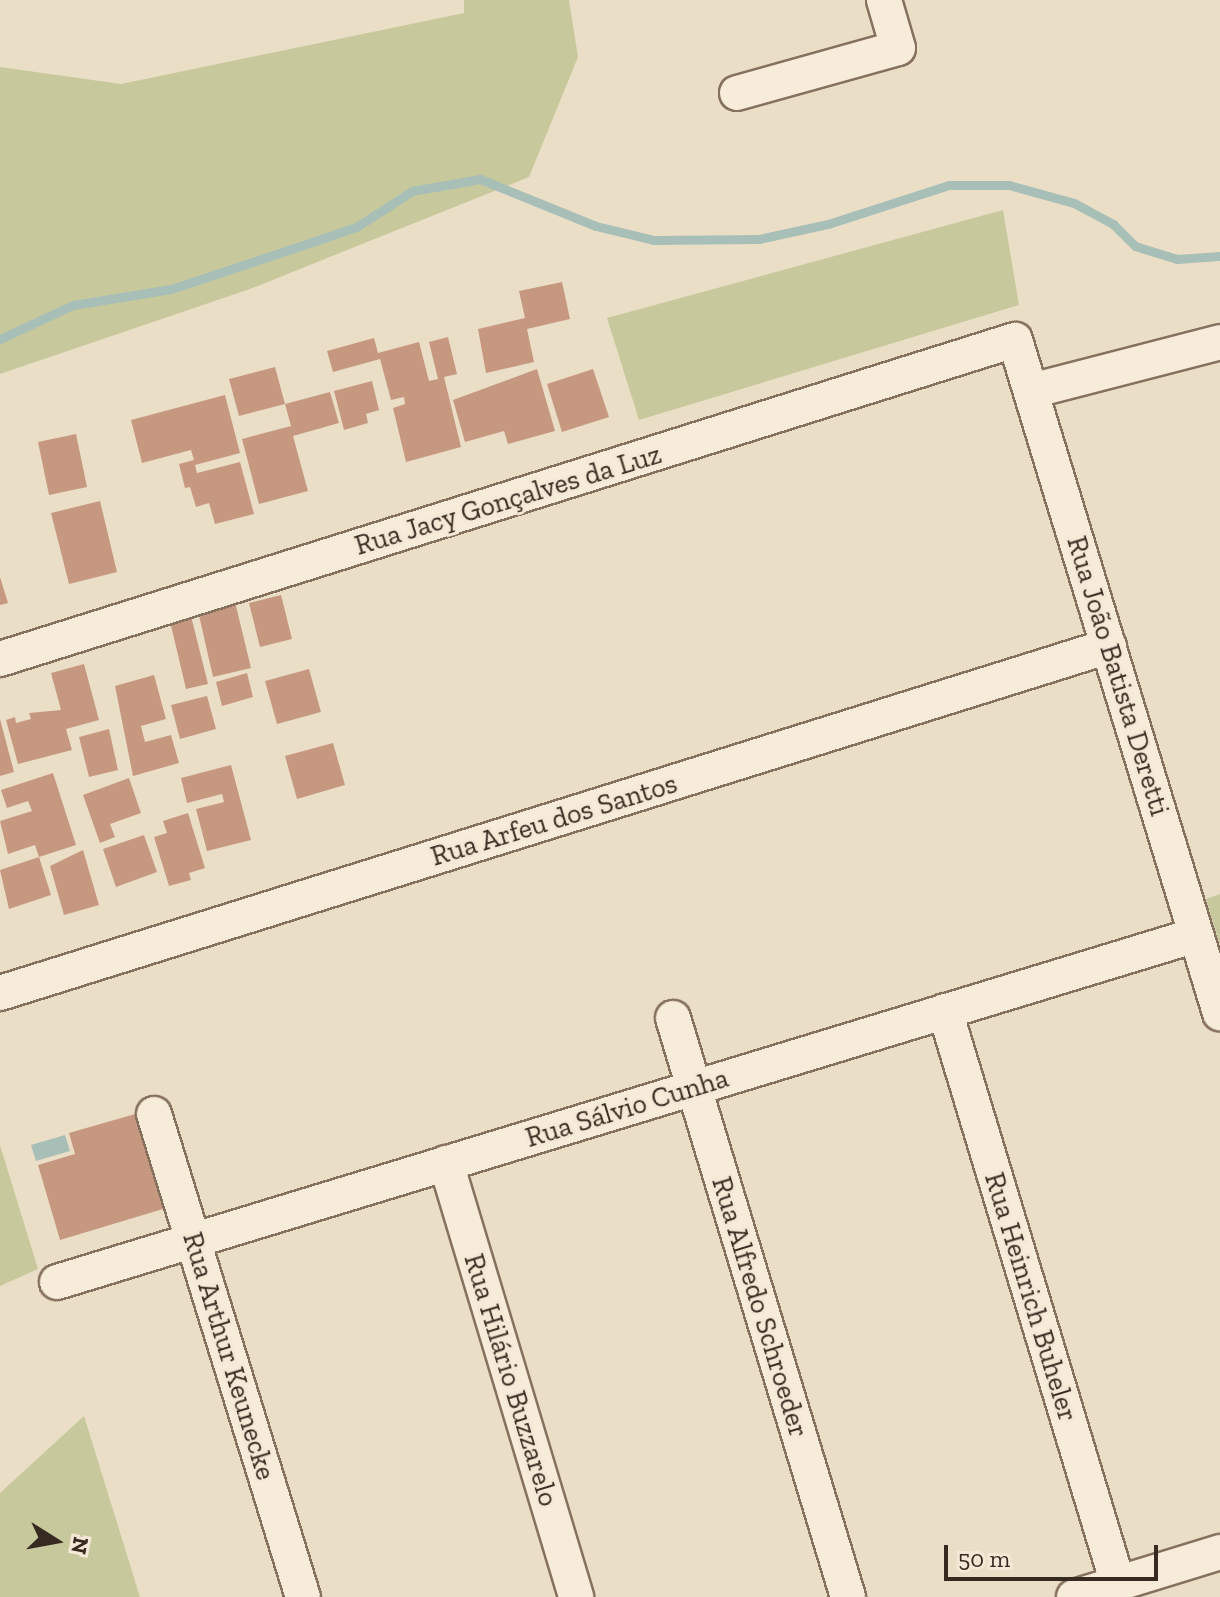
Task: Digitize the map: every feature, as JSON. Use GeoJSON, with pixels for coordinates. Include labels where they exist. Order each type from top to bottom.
{"type":"FeatureCollection","features":[{"type":"Feature","properties":{"kind":"street"},"geometry":{"type":"LineString","coordinates":[[737,93],[898,48],[884,0]]}},
{"type":"Feature","properties":{"kind":"street","name":"Rua João Batista Deretti"},"geometry":{"type":"LineString","coordinates":[[1015,340],[1220,1013]]}},
{"type":"Feature","properties":{"kind":"street","name":"Rua Jacy Gonçalves da Luz"},"geometry":{"type":"LineString","coordinates":[[0,659],[1015,340]]}},
{"type":"Feature","properties":{"kind":"street"},"geometry":{"type":"LineString","coordinates":[[1031,391],[1220,342]]}},
{"type":"Feature","properties":{"kind":"street","name":"Rua Arfeu dos Santos"},"geometry":{"type":"LineString","coordinates":[[0,993],[1109,646]]}},
{"type":"Feature","properties":{"kind":"street","name":"Rua Sálvio Cunha"},"geometry":{"type":"LineString","coordinates":[[57,1282],[1196,935]]}},
{"type":"Feature","properties":{"kind":"street","name":"Rua Heinrich Buheler"},"geometry":{"type":"LineString","coordinates":[[945,1011],[1118,1584]]}},
{"type":"Feature","properties":{"kind":"street","name":"Rua Alfredo Schroeder"},"geometry":{"type":"LineString","coordinates":[[673,1018],[848,1597]]}},
{"type":"Feature","properties":{"kind":"street","name":"Rua Arthur Keunecke"},"geometry":{"type":"LineString","coordinates":[[154,1114],[303,1597]]}},
{"type":"Feature","properties":{"kind":"street","name":"Rua Hilário Buzzarelo"},"geometry":{"type":"LineString","coordinates":[[446,1163],[576,1597]]}},
{"type":"Feature","properties":{"kind":"street"},"geometry":{"type":"LineString","coordinates":[[1074,1597],[1220,1552]]}},
{"type":"Feature","properties":{"kind":"green space"},"geometry":{"type":"Polygon","coordinates":[[[464,0],[569,0],[578,57],[529,177],[250,289],[0,374],[0,67],[121,84],[464,13],[464,0]]]}},
{"type":"Feature","properties":{"kind":"green space"},"geometry":{"type":"Polygon","coordinates":[[[1003,210],[1019,305],[639,420],[607,318],[1003,210]]]}},
{"type":"Feature","properties":{"kind":"green space"},"geometry":{"type":"Polygon","coordinates":[[[1220,894],[1220,945],[1206,899],[1220,894]]]}},
{"type":"Feature","properties":{"kind":"green space"},"geometry":{"type":"Polygon","coordinates":[[[0,1145],[38,1269],[0,1286],[0,1145]]]}},
{"type":"Feature","properties":{"kind":"green space"},"geometry":{"type":"Polygon","coordinates":[[[84,1416],[140,1597],[0,1597],[0,1493],[84,1416]]]}},
{"type":"Feature","properties":{"kind":"water"},"geometry":{"type":"Polygon","coordinates":[[[65,1135],[70,1151],[36,1161],[31,1145],[65,1135]]]}},
{"type":"Feature","properties":{"kind":"building"},"geometry":{"type":"Polygon","coordinates":[[[562,282],[570,319],[527,329],[534,362],[486,373],[478,329],[525,318],[519,291],[562,282]]]}},
{"type":"Feature","properties":{"kind":"building"},"geometry":{"type":"Polygon","coordinates":[[[448,337],[457,374],[444,377],[461,447],[406,462],[393,408],[405,404],[404,397],[391,400],[380,359],[333,372],[327,351],[374,338],[378,353],[419,342],[429,381],[438,379],[429,342],[448,337]]]}},
{"type":"Feature","properties":{"kind":"building"},"geometry":{"type":"Polygon","coordinates":[[[275,367],[285,404],[239,416],[229,379],[275,367]]]}},
{"type":"Feature","properties":{"kind":"building"},"geometry":{"type":"Polygon","coordinates":[[[537,369],[555,431],[508,444],[504,431],[465,442],[453,400],[537,369]]]}},
{"type":"Feature","properties":{"kind":"building"},"geometry":{"type":"Polygon","coordinates":[[[593,369],[609,417],[562,432],[547,384],[593,369]]]}},
{"type":"Feature","properties":{"kind":"building"},"geometry":{"type":"Polygon","coordinates":[[[372,381],[379,410],[366,414],[368,423],[344,430],[334,391],[372,381]]]}},
{"type":"Feature","properties":{"kind":"building"},"geometry":{"type":"Polygon","coordinates":[[[330,392],[339,423],[293,436],[308,491],[259,504],[242,439],[291,426],[285,404],[330,392]]]}},
{"type":"Feature","properties":{"kind":"building"},"geometry":{"type":"Polygon","coordinates":[[[225,395],[240,453],[195,465],[197,473],[240,462],[254,514],[215,524],[209,503],[196,507],[190,487],[185,488],[179,464],[194,460],[191,450],[142,463],[131,420],[225,395]]]}},
{"type":"Feature","properties":{"kind":"building"},"geometry":{"type":"Polygon","coordinates":[[[76,434],[87,487],[49,495],[38,442],[76,434]]]}},
{"type":"Feature","properties":{"kind":"building"},"geometry":{"type":"Polygon","coordinates":[[[100,501],[117,572],[69,584],[51,513],[100,501]]]}},
{"type":"Feature","properties":{"kind":"building"},"geometry":{"type":"Polygon","coordinates":[[[0,577],[8,603],[0,605],[0,577]]]}},
{"type":"Feature","properties":{"kind":"building"},"geometry":{"type":"Polygon","coordinates":[[[281,595],[292,639],[260,647],[249,603],[281,595]]]}},
{"type":"Feature","properties":{"kind":"building"},"geometry":{"type":"Polygon","coordinates":[[[235,602],[251,668],[213,677],[198,611],[235,602]]]}},
{"type":"Feature","properties":{"kind":"building"},"geometry":{"type":"Polygon","coordinates":[[[190,612],[208,684],[186,689],[169,617],[190,612]]]}},
{"type":"Feature","properties":{"kind":"building"},"geometry":{"type":"Polygon","coordinates":[[[84,664],[99,720],[66,729],[72,750],[18,764],[6,720],[15,717],[16,723],[31,719],[29,713],[61,710],[51,673],[84,664]]]}},
{"type":"Feature","properties":{"kind":"building"},"geometry":{"type":"Polygon","coordinates":[[[309,669],[321,712],[277,724],[265,681],[309,669]]]}},
{"type":"Feature","properties":{"kind":"building"},"geometry":{"type":"Polygon","coordinates":[[[247,673],[253,697],[222,706],[216,682],[247,673]]]}},
{"type":"Feature","properties":{"kind":"building"},"geometry":{"type":"Polygon","coordinates":[[[154,675],[166,719],[141,726],[145,742],[171,735],[179,763],[133,776],[115,686],[154,675]]]}},
{"type":"Feature","properties":{"kind":"building"},"geometry":{"type":"Polygon","coordinates":[[[207,696],[216,729],[180,739],[171,705],[207,696]]]}},
{"type":"Feature","properties":{"kind":"building"},"geometry":{"type":"Polygon","coordinates":[[[0,719],[14,772],[0,776],[0,719]]]}},
{"type":"Feature","properties":{"kind":"building"},"geometry":{"type":"Polygon","coordinates":[[[109,729],[118,770],[89,777],[79,737],[109,729]]]}},
{"type":"Feature","properties":{"kind":"building"},"geometry":{"type":"Polygon","coordinates":[[[333,743],[345,785],[297,799],[285,756],[333,743]]]}},
{"type":"Feature","properties":{"kind":"building"},"geometry":{"type":"Polygon","coordinates":[[[231,765],[251,840],[207,851],[196,809],[224,802],[222,794],[187,803],[181,778],[231,765]]]}},
{"type":"Feature","properties":{"kind":"building"},"geometry":{"type":"Polygon","coordinates":[[[53,773],[76,845],[39,857],[35,845],[8,854],[0,821],[32,811],[28,801],[7,808],[1,790],[53,773]]]}},
{"type":"Feature","properties":{"kind":"building"},"geometry":{"type":"Polygon","coordinates":[[[129,778],[141,813],[110,824],[115,837],[100,843],[83,795],[129,778]]]}},
{"type":"Feature","properties":{"kind":"building"},"geometry":{"type":"Polygon","coordinates":[[[188,813],[205,868],[189,873],[191,880],[169,886],[154,837],[167,833],[163,821],[188,813]]]}},
{"type":"Feature","properties":{"kind":"building"},"geometry":{"type":"Polygon","coordinates":[[[144,835],[157,872],[116,887],[103,849],[144,835]]]}},
{"type":"Feature","properties":{"kind":"building"},"geometry":{"type":"Polygon","coordinates":[[[83,850],[99,905],[64,915],[50,866],[83,850]]]}},
{"type":"Feature","properties":{"kind":"building"},"geometry":{"type":"Polygon","coordinates":[[[39,857],[51,895],[9,909],[0,870],[39,857]]]}},
{"type":"Feature","properties":{"kind":"building"},"geometry":{"type":"Polygon","coordinates":[[[135,1114],[163,1209],[60,1240],[38,1165],[75,1154],[69,1133],[135,1114]]]}},
{"type":"Feature","properties":{"kind":"waterway"},"geometry":{"type":"LineString","coordinates":[[0,339],[73,305],[171,289],[358,226],[412,191],[480,179],[596,226],[654,240],[759,239],[828,224],[949,185],[1009,185],[1074,203],[1113,224],[1135,246],[1177,259],[1220,256]]}}]}
